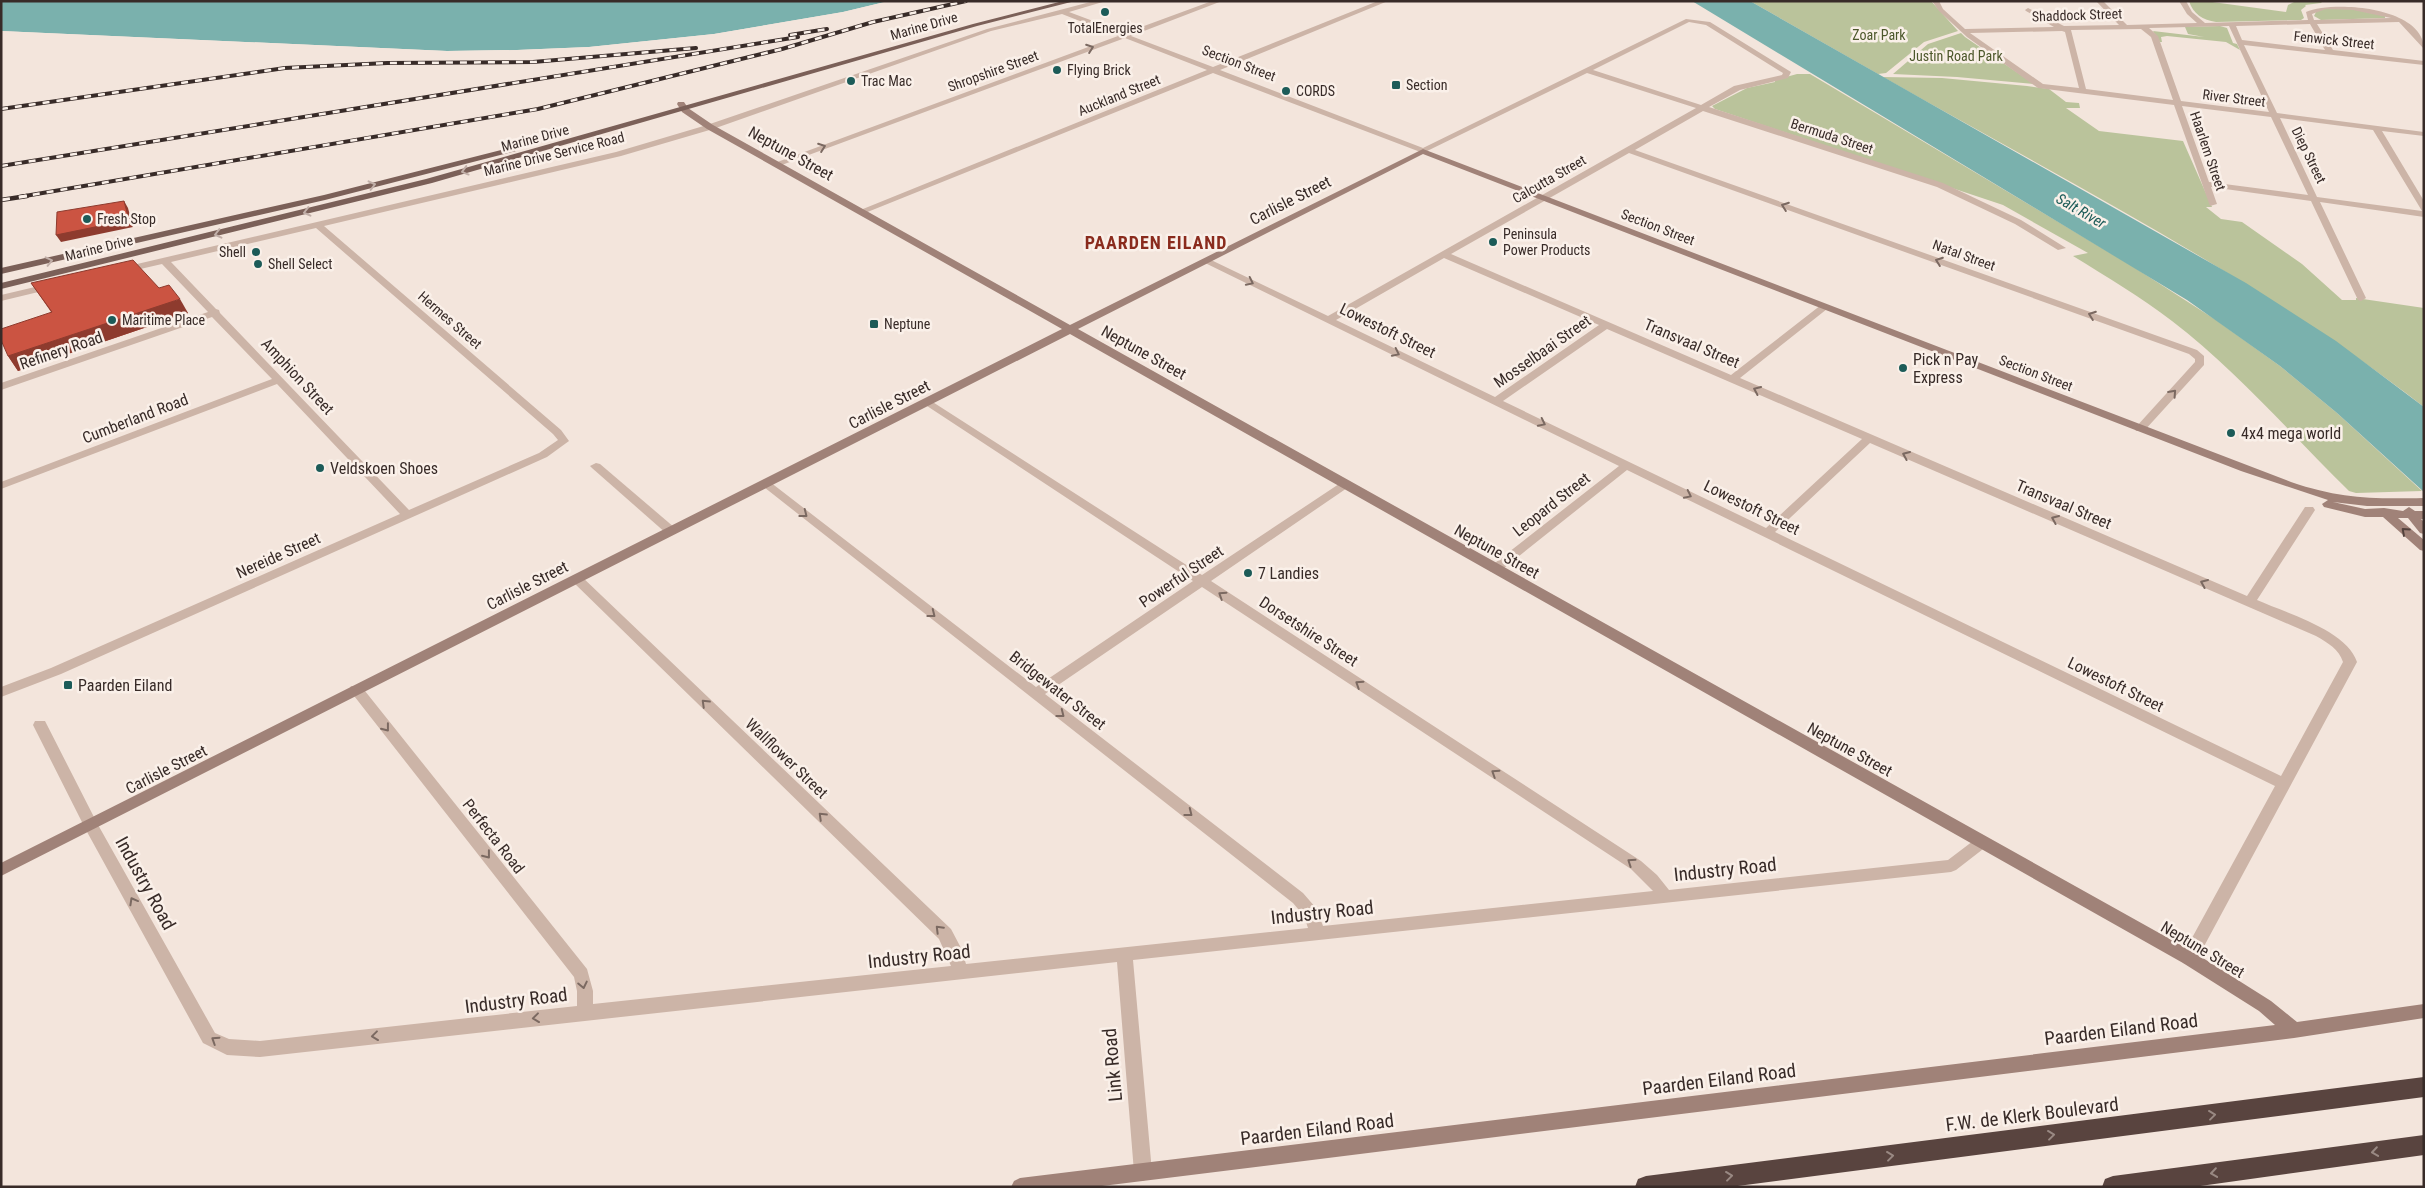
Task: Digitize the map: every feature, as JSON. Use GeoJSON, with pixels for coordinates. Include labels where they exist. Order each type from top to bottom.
{"type":"FeatureCollection","features":[{"type":"Feature","properties":{"kind":"highway","name":"F.W. de Klerk Boulevard"},"geometry":{"type":"LineString","coordinates":[[1646,1187],[2424,1087]]}},
{"type":"Feature","properties":{"kind":"highway"},"geometry":{"type":"LineString","coordinates":[[2113,1187],[2424,1145]]}},
{"type":"Feature","properties":{"kind":"main road","name":"Marine Drive"},"geometry":{"type":"LineString","coordinates":[[1,271],[335,194],[683,107],[970,20],[1046,1]]}},
{"type":"Feature","properties":{"kind":"main road","name":"Marine Drive"},"geometry":{"type":"LineString","coordinates":[[1,286],[429,181],[989,21],[1072,1]]}},
{"type":"Feature","properties":{"kind":"street","name":"Marine Drive Service Road"},"geometry":{"type":"LineString","coordinates":[[116,271],[618,154],[710,127],[981,32],[1103,1]]}},
{"type":"Feature","properties":{"kind":"street","name":"Shropshire Street"},"geometry":{"type":"LineString","coordinates":[[776,164],[1219,1]]}},
{"type":"Feature","properties":{"kind":"street","name":"Auckland Street"},"geometry":{"type":"LineString","coordinates":[[862,211],[1385,1]]}},
{"type":"Feature","properties":{"kind":"street"},"geometry":{"type":"LineString","coordinates":[[1935,1],[1964,31]]}},
{"type":"Feature","properties":{"kind":"street"},"geometry":{"type":"LineString","coordinates":[[2099,1],[2124,26]]}},
{"type":"Feature","properties":{"kind":"street"},"geometry":{"type":"LineString","coordinates":[[2182,1],[2189,13],[2204,25]]}},
{"type":"Feature","properties":{"kind":"street"},"geometry":{"type":"LineString","coordinates":[[2331,53],[2308,13],[2309,10],[2320,6],[2337,3],[2380,12],[2401,20],[2424,47]]}},
{"type":"Feature","properties":{"kind":"street"},"geometry":{"type":"LineString","coordinates":[[2044,28],[2026,8],[2065,28],[2070,35],[2083,91]]}},
{"type":"Feature","properties":{"kind":"street","name":"Section Street"},"geometry":{"type":"LineString","coordinates":[[1061,11],[2140,430],[2245,469],[2330,498],[2376,503],[2424,502]]}},
{"type":"Feature","properties":{"kind":"street","name":"Carlisle Street"},"geometry":{"type":"LineString","coordinates":[[1,870],[91,826],[576,578],[1682,22],[1694,19],[1708,23],[1784,69],[1788,74]]}},
{"type":"Feature","properties":{"kind":"street","name":"Shaddock Street"},"geometry":{"type":"LineString","coordinates":[[1964,31],[2401,20]]}},
{"type":"Feature","properties":{"kind":"street","name":"Diep Street"},"geometry":{"type":"LineString","coordinates":[[2231,24],[2361,298]]}},
{"type":"Feature","properties":{"kind":"street","name":"Haarlem Street"},"geometry":{"type":"LineString","coordinates":[[2142,26],[2154,36],[2213,204]]}},
{"type":"Feature","properties":{"kind":"street","name":"River Street"},"geometry":{"type":"LineString","coordinates":[[1964,31],[2041,86],[2424,134]]}},
{"type":"Feature","properties":{"kind":"street","name":"Fenwick Street"},"geometry":{"type":"LineString","coordinates":[[2241,42],[2424,63]]}},
{"type":"Feature","properties":{"kind":"street","name":"Bermuda Street"},"geometry":{"type":"LineString","coordinates":[[1586,70],[1940,185],[2018,222],[2061,248]]}},
{"type":"Feature","properties":{"kind":"street","name":"Calcutta Street"},"geometry":{"type":"LineString","coordinates":[[1330,320],[1741,86],[1788,74]]}},
{"type":"Feature","properties":{"kind":"street","name":"Neptune Street"},"geometry":{"type":"LineString","coordinates":[[683,107],[710,127],[2189,958],[2265,1006],[2294,1030]]}},
{"type":"Feature","properties":{"kind":"street"},"geometry":{"type":"LineString","coordinates":[[2376,128],[2424,208]]}},
{"type":"Feature","properties":{"kind":"street","name":"Natal Street"},"geometry":{"type":"LineString","coordinates":[[1628,150],[2193,352],[2200,358],[2200,363],[2140,430]]}},
{"type":"Feature","properties":{"kind":"street"},"geometry":{"type":"LineString","coordinates":[[2206,184],[2424,214]]}},
{"type":"Feature","properties":{"kind":"street","name":"Hermes Street"},"geometry":{"type":"LineString","coordinates":[[317,224],[563,439]]}},
{"type":"Feature","properties":{"kind":"street","name":"Transvaal Street"},"geometry":{"type":"LineString","coordinates":[[1445,255],[2249,602],[2331,639],[2346,651],[2350,662],[2189,958]]}},
{"type":"Feature","properties":{"kind":"street","name":"Amphion Street"},"geometry":{"type":"LineString","coordinates":[[164,260],[216,312],[407,515]]}},
{"type":"Feature","properties":{"kind":"street","name":"Lowestoft Street"},"geometry":{"type":"LineString","coordinates":[[1206,261],[2284,784]]}},
{"type":"Feature","properties":{"kind":"street"},"geometry":{"type":"LineString","coordinates":[[1,298],[59,285]]}},
{"type":"Feature","properties":{"kind":"street"},"geometry":{"type":"LineString","coordinates":[[1732,379],[1824,307]]}},
{"type":"Feature","properties":{"kind":"street","name":"Refinery Road"},"geometry":{"type":"LineString","coordinates":[[1,387],[216,312]]}},
{"type":"Feature","properties":{"kind":"street","name":"Mosselbaai Street"},"geometry":{"type":"LineString","coordinates":[[1496,401],[1606,325]]}},
{"type":"Feature","properties":{"kind":"street","name":"Cumberland Road"},"geometry":{"type":"LineString","coordinates":[[1,486],[279,380]]}},
{"type":"Feature","properties":{"kind":"street","name":"Dorsetshire Street"},"geometry":{"type":"LineString","coordinates":[[928,402],[1636,865],[1652,879],[1665,896]]}},
{"type":"Feature","properties":{"kind":"street","name":"Nereide Street"},"geometry":{"type":"LineString","coordinates":[[1,692],[56,672],[543,455],[555,448],[563,439]]}},
{"type":"Feature","properties":{"kind":"street"},"geometry":{"type":"LineString","coordinates":[[1767,533],[1868,439]]}},
{"type":"Feature","properties":{"kind":"street","name":"Leopard Street"},"geometry":{"type":"LineString","coordinates":[[1495,569],[1627,465]]}},
{"type":"Feature","properties":{"kind":"street"},"geometry":{"type":"LineString","coordinates":[[596,466],[671,531]]}},
{"type":"Feature","properties":{"kind":"street","name":"Section Street"},"geometry":{"type":"LineString","coordinates":[[2245,469],[2331,506],[2388,515],[2418,515]]}},
{"type":"Feature","properties":{"kind":"street","name":"Bridgewater Street"},"geometry":{"type":"LineString","coordinates":[[766,484],[1298,898],[1310,913],[1318,933]]}},
{"type":"Feature","properties":{"kind":"street","name":"Powerful Street"},"geometry":{"type":"LineString","coordinates":[[1035,694],[1346,484]]}},
{"type":"Feature","properties":{"kind":"street"},"geometry":{"type":"LineString","coordinates":[[2400,502],[2418,515],[2424,530]]}},
{"type":"Feature","properties":{"kind":"street"},"geometry":{"type":"LineString","coordinates":[[2376,503],[2424,547]]}},
{"type":"Feature","properties":{"kind":"street"},"geometry":{"type":"LineString","coordinates":[[2249,602],[2309,510]]}},
{"type":"Feature","properties":{"kind":"street","name":"Wallflower Street"},"geometry":{"type":"LineString","coordinates":[[576,578],[945,934],[953,948],[961,972]]}},
{"type":"Feature","properties":{"kind":"street","name":"Perfecta Road"},"geometry":{"type":"LineString","coordinates":[[356,689],[581,974],[585,991],[585,1012]]}},
{"type":"Feature","properties":{"kind":"street","name":"Industry Road"},"geometry":{"type":"LineString","coordinates":[[40,726],[91,826],[210,1038],[227,1047],[260,1050],[585,1012],[1951,866],[1982,842]]}},
{"type":"Feature","properties":{"kind":"street","name":"Link Road"},"geometry":{"type":"LineString","coordinates":[[1124,955],[1143,1172]]}},
{"type":"Feature","properties":{"kind":"street","name":"Paarden Eiland Road"},"geometry":{"type":"LineString","coordinates":[[1020,1187],[2294,1030],[2424,1011]]}},
{"type":"Feature","properties":{"kind":"green space","name":"Zoar Park"},"geometry":{"type":"Polygon","coordinates":[[[1750,1],[1931,1],[1958,31],[1924,42],[1886,73],[1878,74],[1750,1]]]}},
{"type":"Feature","properties":{"kind":"green space"},"geometry":{"type":"Polygon","coordinates":[[[2189,1],[2205,1],[2286,12],[2288,5],[2296,1],[2323,1],[2321,3],[2305,5],[2301,10],[2304,18],[2301,20],[2216,22],[2199,16],[2189,1]]]}},
{"type":"Feature","properties":{"kind":"green space"},"geometry":{"type":"Polygon","coordinates":[[[2347,8],[2385,16],[2385,18],[2321,20],[2314,16],[2316,12],[2322,9],[2347,8]]]}},
{"type":"Feature","properties":{"kind":"green space"},"geometry":{"type":"Polygon","coordinates":[[[2220,26],[2227,28],[2233,43],[2237,44],[2240,50],[2226,42],[2167,36],[2161,37],[2162,42],[2160,42],[2153,31],[2204,37],[2188,34],[2185,27],[2220,26]]]}},
{"type":"Feature","properties":{"kind":"green space","name":"Justin Road Park"},"geometry":{"type":"Polygon","coordinates":[[[1961,33],[2034,84],[1957,77],[1893,74],[1928,44],[1961,33]]]}},
{"type":"Feature","properties":{"kind":"green space"},"geometry":{"type":"Polygon","coordinates":[[[1797,74],[1810,74],[2132,266],[2216,320],[2280,366],[2337,413],[2422,491],[2356,493],[2349,491],[2241,382],[2196,340],[2124,287],[2073,256],[2088,253],[2003,205],[1715,109],[1712,106],[1747,88],[1775,82],[1775,80],[1797,74]]]}},
{"type":"Feature","properties":{"kind":"green space"},"geometry":{"type":"Polygon","coordinates":[[[1883,77],[1942,78],[2049,89],[2066,102],[2079,103],[2080,108],[2066,108],[2099,131],[2183,141],[2212,207],[2206,207],[2221,219],[2242,222],[2302,264],[2342,300],[2356,300],[2356,298],[2424,308],[2424,407],[2294,315],[2227,273],[2159,232],[1883,77]]]}},
{"type":"Feature","properties":{"kind":"water"},"geometry":{"type":"Polygon","coordinates":[[[1,1],[889,1],[843,12],[714,34],[589,47],[447,51],[1,31],[1,1]]]}},
{"type":"Feature","properties":{"kind":"water","name":"Salt River"},"geometry":{"type":"Polygon","coordinates":[[[1692,1],[1750,1],[2246,283],[2336,341],[2424,407],[2424,492],[2337,413],[2280,366],[2187,300],[1692,1]]]}},
{"type":"Feature","properties":{"kind":"pier"},"geometry":{"type":"Polygon","coordinates":[[[892,1],[890,4],[843,15],[715,37],[589,50],[517,53],[447,53],[1,34],[1,31],[447,51],[517,50],[589,47],[714,34],[843,12],[892,1]]]}},
{"type":"Feature","properties":{"kind":"building"},"geometry":{"type":"Polygon","coordinates":[[[124,201],[129,220],[56,235],[57,212],[124,201]]]}},
{"type":"Feature","properties":{"kind":"building","name":"Maritime Place"},"geometry":{"type":"Polygon","coordinates":[[[133,260],[159,288],[169,285],[180,299],[8,356],[1,340],[1,329],[52,312],[31,283],[133,260]]]}},
{"type":"Feature","properties":{"kind":"railway"},"geometry":{"type":"LineString","coordinates":[[19,197],[538,109],[782,49],[873,22],[966,1]]}},
{"type":"Feature","properties":{"kind":"railway"},"geometry":{"type":"LineString","coordinates":[[790,35],[827,29]]}},
{"type":"Feature","properties":{"kind":"railway"},"geometry":{"type":"LineString","coordinates":[[1,166],[798,37]]}},
{"type":"Feature","properties":{"kind":"railway"},"geometry":{"type":"LineString","coordinates":[[1,109],[285,68],[387,63],[533,62],[696,48]]}},
{"type":"Feature","properties":{"kind":"railway"},"geometry":{"type":"LineString","coordinates":[[1,200],[27,196]]}},
{"type":"Feature","properties":{"kind":"place","name":"TotalEnergies"},"geometry":{"type":"Point","coordinates":[1105,12]}},
{"type":"Feature","properties":{"kind":"place","name":"Flying Brick"},"geometry":{"type":"Point","coordinates":[1057,70]}},
{"type":"Feature","properties":{"kind":"place","name":"Trac Mac"},"geometry":{"type":"Point","coordinates":[851,81]}},
{"type":"Feature","properties":{"kind":"place","name":"Section"},"geometry":{"type":"Point","coordinates":[1396,85]}},
{"type":"Feature","properties":{"kind":"place","name":"CORDS"},"geometry":{"type":"Point","coordinates":[1286,91]}},
{"type":"Feature","properties":{"kind":"place","name":"Fresh Stop"},"geometry":{"type":"Point","coordinates":[87,219]}},
{"type":"Feature","properties":{"kind":"place","name":"Peninsula Power Products"},"geometry":{"type":"Point","coordinates":[1493,242]}},
{"type":"Feature","properties":{"kind":"place","name":"Shell"},"geometry":{"type":"Point","coordinates":[256,252]}},
{"type":"Feature","properties":{"kind":"place","name":"Shell Select"},"geometry":{"type":"Point","coordinates":[258,264]}},
{"type":"Feature","properties":{"kind":"place","name":"Maritime Place"},"geometry":{"type":"Point","coordinates":[112,320]}},
{"type":"Feature","properties":{"kind":"place","name":"Neptune"},"geometry":{"type":"Point","coordinates":[874,324]}},
{"type":"Feature","properties":{"kind":"place","name":"Pick n Pay Express"},"geometry":{"type":"Point","coordinates":[1903,368]}},
{"type":"Feature","properties":{"kind":"place","name":"4x4 mega world"},"geometry":{"type":"Point","coordinates":[2231,433]}},
{"type":"Feature","properties":{"kind":"place","name":"Veldskoen Shoes"},"geometry":{"type":"Point","coordinates":[320,468]}},
{"type":"Feature","properties":{"kind":"place","name":"7 Landies"},"geometry":{"type":"Point","coordinates":[1248,573]}},
{"type":"Feature","properties":{"kind":"place","name":"Paarden Eiland"},"geometry":{"type":"Point","coordinates":[68,685]}},
{"type":"Feature","properties":{"kind":"district","name":"PAARDEN EILAND"},"geometry":{"type":"Point","coordinates":[1156,243]}}]}
